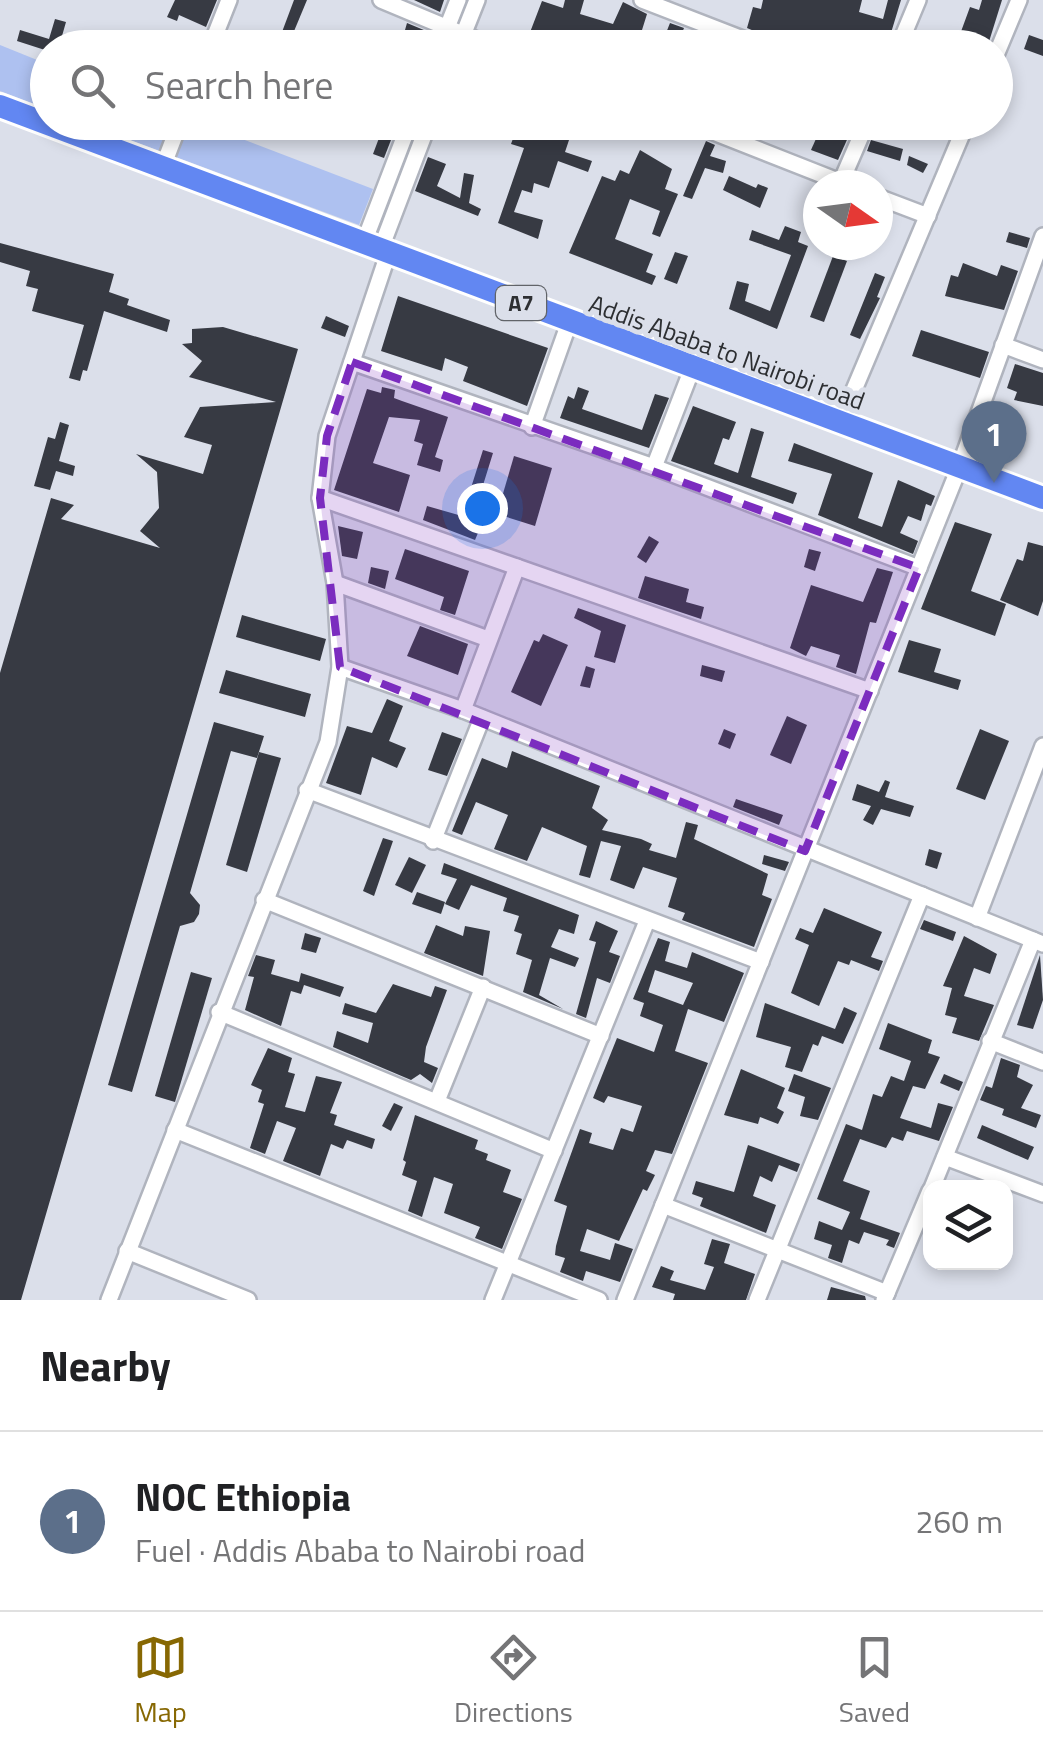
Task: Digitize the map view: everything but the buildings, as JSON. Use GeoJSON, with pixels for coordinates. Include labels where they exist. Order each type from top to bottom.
{"type":"FeatureCollection","features":[{"type":"Feature","properties":{"kind":"highway","name":"Addis Ababa to Nairobi road"},"geometry":{"type":"LineString","coordinates":[[0,106],[30,118]]}},
{"type":"Feature","properties":{"kind":"highway","name":"Addis Ababa to Nairobi road"},"geometry":{"type":"LineString","coordinates":[[87,140],[378,247],[692,370],[1043,498]]}},
{"type":"Feature","properties":{"kind":"street"},"geometry":{"type":"LineString","coordinates":[[217,30],[229,0]]}},
{"type":"Feature","properties":{"kind":"street"},"geometry":{"type":"LineString","coordinates":[[382,0],[452,30]]}},
{"type":"Feature","properties":{"kind":"street"},"geometry":{"type":"LineString","coordinates":[[446,30],[458,0]]}},
{"type":"Feature","properties":{"kind":"street"},"geometry":{"type":"LineString","coordinates":[[465,30],[476,0]]}},
{"type":"Feature","properties":{"kind":"street"},"geometry":{"type":"LineString","coordinates":[[642,0],[720,30]]}},
{"type":"Feature","properties":{"kind":"street"},"geometry":{"type":"LineString","coordinates":[[906,30],[918,0]]}},
{"type":"Feature","properties":{"kind":"street"},"geometry":{"type":"LineString","coordinates":[[1007,30],[1019,0]]}},
{"type":"Feature","properties":{"kind":"street"},"geometry":{"type":"LineString","coordinates":[[162,169],[173,140]]}},
{"type":"Feature","properties":{"kind":"street"},"geometry":{"type":"LineString","coordinates":[[109,1300],[328,742],[340,667],[335,583],[320,498],[328,436],[352,362],[405,140]]}},
{"type":"Feature","properties":{"kind":"street"},"geometry":{"type":"LineString","coordinates":[[378,247],[423,140]]}},
{"type":"Feature","properties":{"kind":"street"},"geometry":{"type":"LineString","coordinates":[[734,140],[810,170]]}},
{"type":"Feature","properties":{"kind":"street"},"geometry":{"type":"LineString","coordinates":[[850,170],[861,140]]}},
{"type":"Feature","properties":{"kind":"street"},"geometry":{"type":"LineString","coordinates":[[840,422],[960,140]]}},
{"type":"Feature","properties":{"kind":"street"},"geometry":{"type":"LineString","coordinates":[[893,202],[928,216]]}},
{"type":"Feature","properties":{"kind":"street"},"geometry":{"type":"LineString","coordinates":[[625,1300],[960,468],[1043,236]]}},
{"type":"Feature","properties":{"kind":"street"},"geometry":{"type":"LineString","coordinates":[[532,427],[570,322]]}},
{"type":"Feature","properties":{"kind":"street"},"geometry":{"type":"LineString","coordinates":[[1003,345],[1043,360]]}},
{"type":"Feature","properties":{"kind":"street"},"geometry":{"type":"LineString","coordinates":[[352,362],[654,467],[919,568]]}},
{"type":"Feature","properties":{"kind":"street"},"geometry":{"type":"LineString","coordinates":[[654,467],[692,370]]}},
{"type":"Feature","properties":{"kind":"street"},"geometry":{"type":"LineString","coordinates":[[320,498],[870,691]]}},
{"type":"Feature","properties":{"kind":"street"},"geometry":{"type":"LineString","coordinates":[[463,710],[516,567]]}},
{"type":"Feature","properties":{"kind":"street"},"geometry":{"type":"LineString","coordinates":[[335,583],[488,639]]}},
{"type":"Feature","properties":{"kind":"street"},"geometry":{"type":"LineString","coordinates":[[340,667],[463,710],[1038,942],[990,1041],[935,1180]]}},
{"type":"Feature","properties":{"kind":"street"},"geometry":{"type":"LineString","coordinates":[[433,841],[482,718]]}},
{"type":"Feature","properties":{"kind":"street"},"geometry":{"type":"LineString","coordinates":[[977,918],[1043,746]]}},
{"type":"Feature","properties":{"kind":"street"},"geometry":{"type":"LineString","coordinates":[[307,790],[433,841],[761,962]]}},
{"type":"Feature","properties":{"kind":"street"},"geometry":{"type":"LineString","coordinates":[[758,1300],[922,895]]}},
{"type":"Feature","properties":{"kind":"street"},"geometry":{"type":"LineString","coordinates":[[264,900],[600,1036]]}},
{"type":"Feature","properties":{"kind":"street"},"geometry":{"type":"LineString","coordinates":[[493,1300],[647,921]]}},
{"type":"Feature","properties":{"kind":"street"},"geometry":{"type":"LineString","coordinates":[[437,1101],[483,988]]}},
{"type":"Feature","properties":{"kind":"street"},"geometry":{"type":"LineString","coordinates":[[219,1012],[554,1151]]}},
{"type":"Feature","properties":{"kind":"street"},"geometry":{"type":"LineString","coordinates":[[990,1041],[1043,1062]]}},
{"type":"Feature","properties":{"kind":"street"},"geometry":{"type":"LineString","coordinates":[[176,1130],[599,1300]]}},
{"type":"Feature","properties":{"kind":"street"},"geometry":{"type":"LineString","coordinates":[[945,1158],[1043,1194]]}},
{"type":"Feature","properties":{"kind":"street"},"geometry":{"type":"LineString","coordinates":[[663,1205],[778,1249],[885,1297],[923,1208]]}},
{"type":"Feature","properties":{"kind":"street"},"geometry":{"type":"LineString","coordinates":[[128,1251],[248,1300]]}},
{"type":"Feature","properties":{"kind":"highlighted area"},"geometry":{"type":"Polygon","coordinates":[[[352,362],[919,568],[805,851],[340,667],[320,498],[327,436],[352,362]]]}},
{"type":"Feature","properties":{"kind":"shaded area"},"geometry":{"type":"Polygon","coordinates":[[[0,45],[30,57],[30,102],[0,91],[0,45]]]}},
{"type":"Feature","properties":{"kind":"shaded area"},"geometry":{"type":"Polygon","coordinates":[[[130,140],[245,140],[373,189],[359,225],[130,140]]]}},
{"type":"Feature","properties":{"kind":"place","name":"NOC Ethiopia"},"geometry":{"type":"Point","coordinates":[994,483]}}]}
